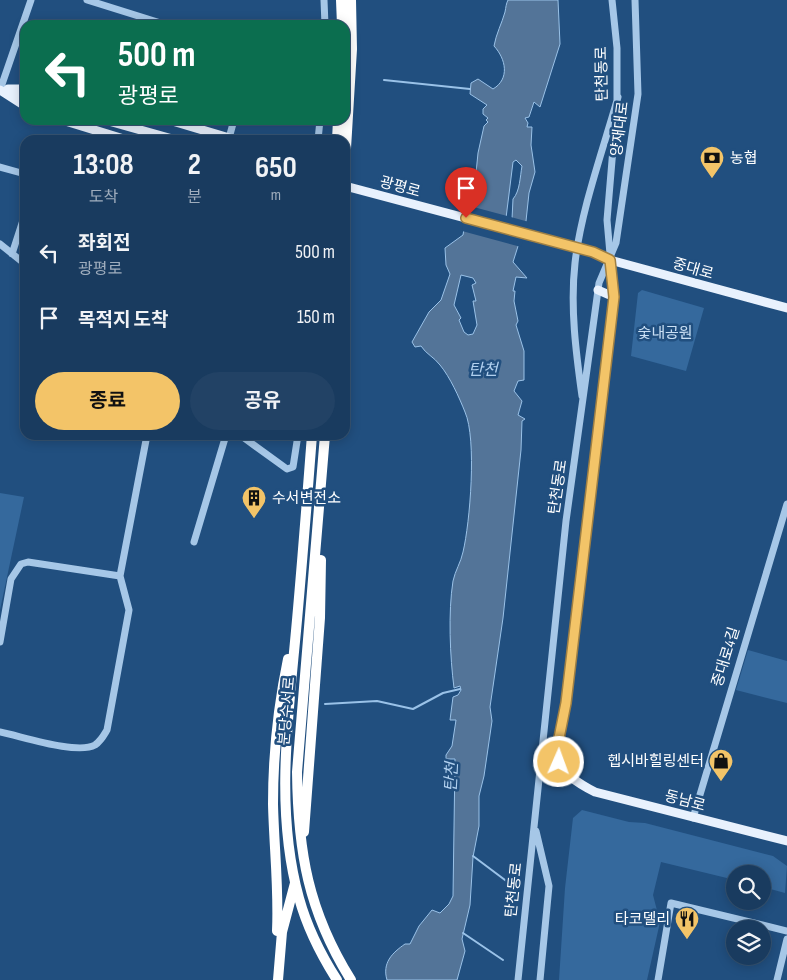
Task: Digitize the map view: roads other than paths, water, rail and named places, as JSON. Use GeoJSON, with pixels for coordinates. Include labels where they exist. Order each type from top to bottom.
{"type":"FeatureCollection","features":[{"type":"Feature","properties":{"kind":"highway"},"geometry":{"type":"LineString","coordinates":[[341,0],[342,20]]}},
{"type":"Feature","properties":{"kind":"highway"},"geometry":{"type":"LineString","coordinates":[[350,82],[352,49],[351,0]]}},
{"type":"Feature","properties":{"kind":"highway","name":"분당수서로"},"geometry":{"type":"LineString","coordinates":[[312,440],[298,614],[284,705],[286,771],[291,860],[299,898],[310,928],[337,980]]}},
{"type":"Feature","properties":{"kind":"highway","name":"분당수서로"},"geometry":{"type":"LineString","coordinates":[[325,440],[297,772],[298,822],[307,881],[319,917],[351,980]]}},
{"type":"Feature","properties":{"kind":"highway"},"geometry":{"type":"LineString","coordinates":[[278,980],[282,932],[299,873],[304,830],[320,618],[319,521]]}},
{"type":"Feature","properties":{"kind":"highway"},"geometry":{"type":"LineString","coordinates":[[274,980],[278,905],[273,806],[284,705]]}},
{"type":"Feature","properties":{"kind":"main road"},"geometry":{"type":"LineString","coordinates":[[0,90],[20,89]]}},
{"type":"Feature","properties":{"kind":"main road"},"geometry":{"type":"LineString","coordinates":[[0,90],[20,96]]}},
{"type":"Feature","properties":{"kind":"main road"},"geometry":{"type":"LineString","coordinates":[[0,90],[20,103]]}},
{"type":"Feature","properties":{"kind":"main road"},"geometry":{"type":"LineString","coordinates":[[74,125],[99,135]]}},
{"type":"Feature","properties":{"kind":"main road"},"geometry":{"type":"LineString","coordinates":[[123,125],[158,135]]}},
{"type":"Feature","properties":{"kind":"main road"},"geometry":{"type":"LineString","coordinates":[[186,125],[219,135]]}},
{"type":"Feature","properties":{"kind":"main road","name":"광평로"},"geometry":{"type":"LineString","coordinates":[[350,187],[593,252]]}},
{"type":"Feature","properties":{"kind":"main road","name":"중대로"},"geometry":{"type":"LineString","coordinates":[[593,252],[610,260],[787,308]]}},
{"type":"Feature","properties":{"kind":"main road"},"geometry":{"type":"LineString","coordinates":[[598,290],[614,297],[610,260]]}},
{"type":"Feature","properties":{"kind":"main road","name":"동남로"},"geometry":{"type":"LineString","coordinates":[[614,297],[558,754],[559,762],[564,771],[577,783],[595,792],[787,842]]}},
{"type":"Feature","properties":{"kind":"street"},"geometry":{"type":"LineString","coordinates":[[25,20],[30,0]]}},
{"type":"Feature","properties":{"kind":"street"},"geometry":{"type":"LineString","coordinates":[[87,0],[152,20]]}},
{"type":"Feature","properties":{"kind":"street"},"geometry":{"type":"LineString","coordinates":[[324,0],[325,20]]}},
{"type":"Feature","properties":{"kind":"street","name":"탄천동로"},"geometry":{"type":"LineString","coordinates":[[518,980],[566,521],[599,283],[610,260],[607,220],[618,97],[612,0]]}},
{"type":"Feature","properties":{"kind":"street","name":"양재대로"},"geometry":{"type":"LineString","coordinates":[[610,260],[616,243],[629,167],[638,94],[635,0]]}},
{"type":"Feature","properties":{"kind":"street"},"geometry":{"type":"LineString","coordinates":[[0,90],[20,36]]}},
{"type":"Feature","properties":{"kind":"street"},"geometry":{"type":"LineString","coordinates":[[583,407],[577,360],[574,300],[575,264],[584,221],[618,97]]}},
{"type":"Feature","properties":{"kind":"street"},"geometry":{"type":"LineString","coordinates":[[0,167],[20,173]]}},
{"type":"Feature","properties":{"kind":"street"},"geometry":{"type":"LineString","coordinates":[[12,254],[20,229]]}},
{"type":"Feature","properties":{"kind":"street"},"geometry":{"type":"LineString","coordinates":[[0,244],[20,260]]}},
{"type":"Feature","properties":{"kind":"street"},"geometry":{"type":"LineString","coordinates":[[0,732],[77,747],[94,745],[104,736],[107,730],[128,614],[120,576],[146,440]]}},
{"type":"Feature","properties":{"kind":"street"},"geometry":{"type":"LineString","coordinates":[[194,542],[225,440]]}},
{"type":"Feature","properties":{"kind":"street"},"geometry":{"type":"LineString","coordinates":[[246,440],[280,467],[287,469],[293,467],[297,440]]}},
{"type":"Feature","properties":{"kind":"street","name":"중대로4길"},"geometry":{"type":"LineString","coordinates":[[693,818],[787,504]]}},
{"type":"Feature","properties":{"kind":"street"},"geometry":{"type":"LineString","coordinates":[[0,642],[11,579],[20,564],[28,562],[120,576]]}},
{"type":"Feature","properties":{"kind":"street"},"geometry":{"type":"LineString","coordinates":[[534,826],[549,886],[540,980]]}},
{"type":"Feature","properties":{"kind":"street"},"geometry":{"type":"LineString","coordinates":[[658,980],[671,903],[787,931]]}},
{"type":"Feature","properties":{"kind":"street"},"geometry":{"type":"LineString","coordinates":[[776,980],[787,939]]}},
{"type":"Feature","properties":{"kind":"water","name":"탄천"},"geometry":{"type":"Polygon","coordinates":[[[508,0],[558,0],[560,44],[540,107],[534,102],[529,117],[525,118],[528,123],[527,127],[532,127],[531,145],[535,172],[529,193],[526,221],[513,262],[527,278],[516,277],[513,291],[515,291],[514,301],[518,321],[516,325],[524,351],[524,380],[518,381],[514,391],[522,401],[518,415],[525,419],[522,421],[521,450],[503,618],[490,707],[492,721],[484,776],[479,796],[479,826],[473,857],[470,905],[462,939],[465,951],[457,980],[387,980],[386,968],[392,955],[405,944],[410,944],[419,926],[432,910],[440,913],[449,904],[453,896],[455,759],[446,759],[446,755],[452,746],[456,720],[450,720],[453,697],[458,695],[461,690],[460,686],[454,688],[450,606],[453,581],[466,539],[470,502],[471,441],[465,412],[447,375],[438,362],[421,346],[415,347],[412,342],[429,312],[441,300],[450,274],[446,265],[445,248],[463,235],[468,205],[474,193],[478,153],[484,126],[488,122],[486,120],[488,118],[483,114],[483,109],[487,105],[470,94],[471,83],[478,79],[493,89],[502,80],[504,74],[503,63],[494,46],[508,0]],[[516,160],[513,162],[506,218],[512,219],[513,199],[518,188],[522,166],[516,160]],[[461,275],[454,305],[461,318],[459,320],[464,332],[468,335],[473,334],[477,325],[473,301],[476,301],[472,285],[476,283],[473,278],[461,275]]]}},
{"type":"Feature","properties":{"kind":"waterway"},"geometry":{"type":"LineString","coordinates":[[384,80],[470,89]]}},
{"type":"Feature","properties":{"kind":"waterway"},"geometry":{"type":"LineString","coordinates":[[325,704],[377,701],[413,709],[443,693],[460,689]]}},
{"type":"Feature","properties":{"kind":"waterway"},"geometry":{"type":"LineString","coordinates":[[473,856],[513,886]]}},
{"type":"Feature","properties":{"kind":"waterway"},"geometry":{"type":"LineString","coordinates":[[463,933],[503,960]]}},
{"type":"Feature","properties":{"kind":"place","name":"농협"},"geometry":{"type":"Point","coordinates":[712,179]}},
{"type":"Feature","properties":{"kind":"place","name":"수서변전소"},"geometry":{"type":"Point","coordinates":[254,519]}},
{"type":"Feature","properties":{"kind":"place","name":"헵시바힐링센터"},"geometry":{"type":"Point","coordinates":[721,782]}},
{"type":"Feature","properties":{"kind":"place","name":"타코델리"},"geometry":{"type":"Point","coordinates":[687,940]}},
{"type":"Feature","properties":{"kind":"park label","name":"숯내공원"},"geometry":{"type":"Point","coordinates":[665,333]}}]}
